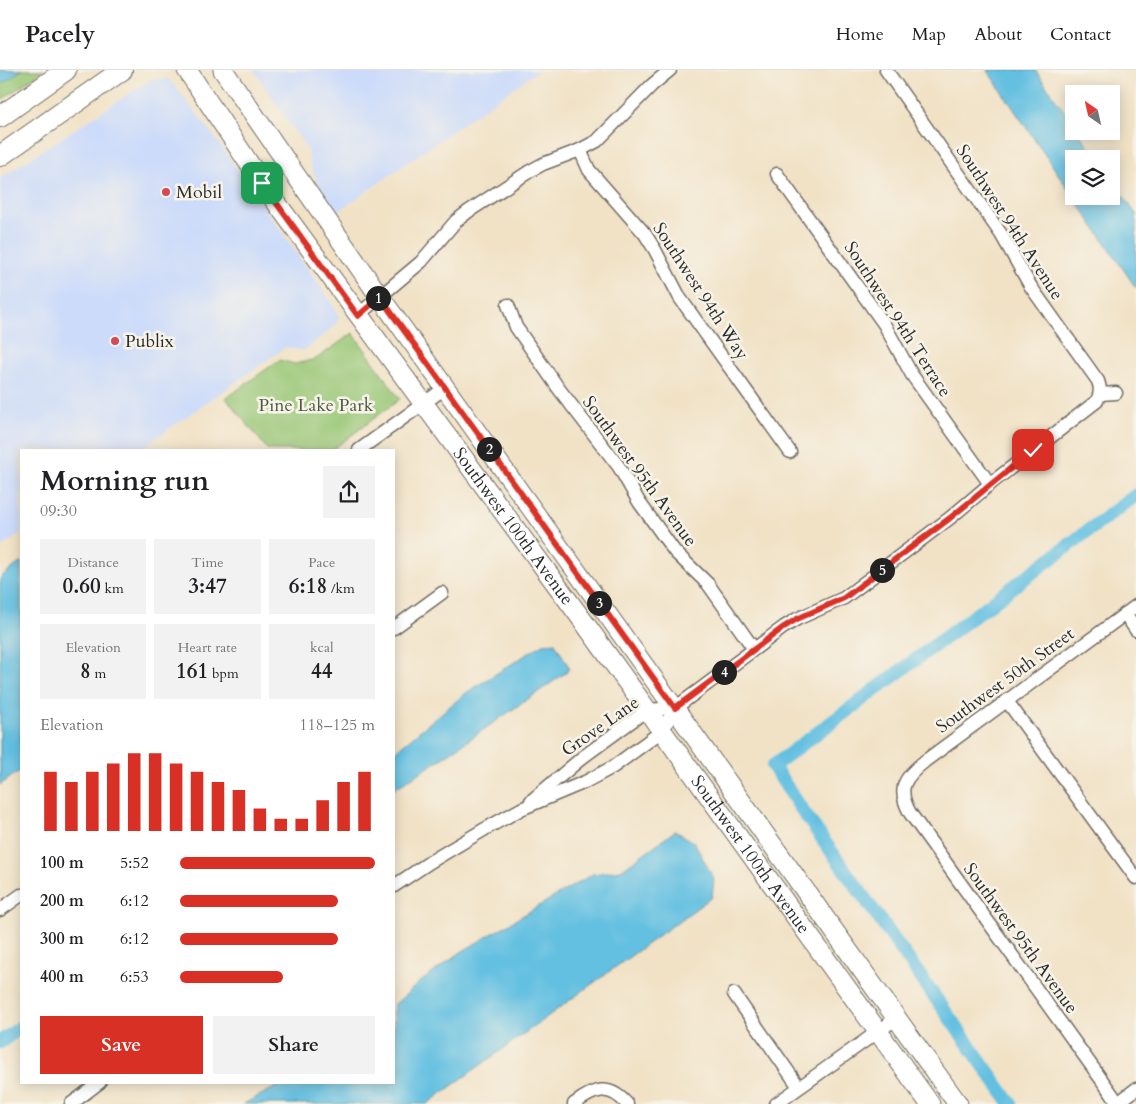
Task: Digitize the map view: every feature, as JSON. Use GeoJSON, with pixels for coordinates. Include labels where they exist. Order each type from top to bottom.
{"type":"FeatureCollection","features":[{"type":"Feature","properties":{"kind":"main road"},"geometry":{"type":"LineString","coordinates":[[0,117],[66,70]]}},
{"type":"Feature","properties":{"kind":"main road"},"geometry":{"type":"LineString","coordinates":[[0,156],[122,70]]}},
{"type":"Feature","properties":{"kind":"main road","name":"Southwest 100th Avenue"},"geometry":{"type":"LineString","coordinates":[[187,70],[262,183],[647,710],[930,1104]]}},
{"type":"Feature","properties":{"kind":"main road","name":"Southwest 100th Avenue"},"geometry":{"type":"LineString","coordinates":[[222,70],[380,297],[958,1104]]}},
{"type":"Feature","properties":{"kind":"street"},"geometry":{"type":"LineString","coordinates":[[358,316],[421,262],[456,221],[530,171],[580,150],[603,135],[646,90],[670,70]]}},
{"type":"Feature","properties":{"kind":"street","name":"Southwest 94th Avenue"},"geometry":{"type":"LineString","coordinates":[[886,70],[1001,234],[1031,287],[1098,381],[1100,394]]}},
{"type":"Feature","properties":{"kind":"street","name":"Southwest 94th Way"},"geometry":{"type":"LineString","coordinates":[[580,150],[589,170],[645,234],[680,298],[790,452]]}},
{"type":"Feature","properties":{"kind":"street","name":"Southwest 94th Terrace"},"geometry":{"type":"LineString","coordinates":[[778,174],[884,324],[912,375],[990,484]]}},
{"type":"Feature","properties":{"kind":"street","name":"Southwest 95th Avenue"},"geometry":{"type":"LineString","coordinates":[[508,305],[516,327],[559,389],[620,467],[639,502],[675,552],[708,584],[754,649]]}},
{"type":"Feature","properties":{"kind":"street"},"geometry":{"type":"LineString","coordinates":[[360,449],[445,388]]}},
{"type":"Feature","properties":{"kind":"street"},"geometry":{"type":"LineString","coordinates":[[675,708],[797,619],[844,598],[950,518],[990,484],[1090,406],[1097,400],[1100,394],[1116,393]]}},
{"type":"Feature","properties":{"kind":"street"},"geometry":{"type":"LineString","coordinates":[[395,627],[442,593]]}},
{"type":"Feature","properties":{"kind":"street","name":"Southwest 50th Street"},"geometry":{"type":"LineString","coordinates":[[903,789],[909,776],[916,769],[1136,606]]}},
{"type":"Feature","properties":{"kind":"street"},"geometry":{"type":"LineString","coordinates":[[1125,614],[1136,630]]}},
{"type":"Feature","properties":{"kind":"street"},"geometry":{"type":"LineString","coordinates":[[1008,701],[1136,878]]}},
{"type":"Feature","properties":{"kind":"street","name":"Grove Lane"},"geometry":{"type":"LineString","coordinates":[[521,809],[582,757],[647,710],[675,708]]}},
{"type":"Feature","properties":{"kind":"street","name":"Grove Lane"},"geometry":{"type":"LineString","coordinates":[[395,885],[477,833],[521,809],[585,782],[613,767],[662,731],[675,708]]}},
{"type":"Feature","properties":{"kind":"street","name":"Southwest 95th Avenue"},"geometry":{"type":"LineString","coordinates":[[903,789],[903,798],[910,813],[1118,1103]]}},
{"type":"Feature","properties":{"kind":"street"},"geometry":{"type":"LineString","coordinates":[[0,910],[20,896]]}},
{"type":"Feature","properties":{"kind":"street"},"geometry":{"type":"LineString","coordinates":[[734,994],[799,1087]]}},
{"type":"Feature","properties":{"kind":"street"},"geometry":{"type":"LineString","coordinates":[[776,1104],[896,1018]]}},
{"type":"Feature","properties":{"kind":"street"},"geometry":{"type":"LineString","coordinates":[[71,1104],[97,1084]]}},
{"type":"Feature","properties":{"kind":"street"},"geometry":{"type":"LineString","coordinates":[[1118,1103],[1136,1089]]}},
{"type":"Feature","properties":{"kind":"street"},"geometry":{"type":"LineString","coordinates":[[574,1104],[591,1093],[600,1090],[614,1092],[627,1104]]}},
{"type":"Feature","properties":{"kind":"shaded area"},"geometry":{"type":"Polygon","coordinates":[[[254,70],[539,70],[336,213],[314,176],[306,148],[254,70]]]}},
{"type":"Feature","properties":{"kind":"shaded area"},"geometry":{"type":"Polygon","coordinates":[[[152,79],[169,79],[208,128],[333,305],[339,317],[336,325],[303,351],[286,347],[140,449],[20,449],[20,534],[0,548],[0,178],[152,79]]]}},
{"type":"Feature","properties":{"kind":"green space"},"geometry":{"type":"Polygon","coordinates":[[[0,70],[44,70],[0,101],[0,70]]]}},
{"type":"Feature","properties":{"kind":"green space","name":"Pine Lake Park"},"geometry":{"type":"Polygon","coordinates":[[[353,333],[400,399],[333,449],[267,449],[226,398],[279,360],[295,364],[316,359],[353,333]]]}},
{"type":"Feature","properties":{"kind":"water"},"geometry":{"type":"Polygon","coordinates":[[[0,70],[22,70],[0,85],[0,70]]]}},
{"type":"Feature","properties":{"kind":"water"},"geometry":{"type":"Polygon","coordinates":[[[987,70],[1035,70],[1065,112],[1065,140],[1084,140],[1091,150],[1065,150],[1065,184],[987,70]]]}},
{"type":"Feature","properties":{"kind":"water"},"geometry":{"type":"Polygon","coordinates":[[[1120,191],[1136,214],[1136,288],[1079,205],[1120,205],[1120,191]]]}},
{"type":"Feature","properties":{"kind":"water"},"geometry":{"type":"Polygon","coordinates":[[[20,563],[20,771],[0,785],[0,578],[20,563]]]}},
{"type":"Feature","properties":{"kind":"water"},"geometry":{"type":"Polygon","coordinates":[[[555,643],[569,667],[567,672],[395,788],[395,751],[466,693],[543,644],[555,643]]]}},
{"type":"Feature","properties":{"kind":"water"},"geometry":{"type":"Polygon","coordinates":[[[675,831],[694,842],[714,879],[712,897],[427,1104],[243,1104],[282,1084],[395,1084],[395,1004],[419,983],[461,952],[593,874],[621,870],[675,831]]]}},
{"type":"Feature","properties":{"kind":"waterway"},"geometry":{"type":"LineString","coordinates":[[1011,1104],[802,810],[773,766],[1136,495]]}},
{"type":"Feature","properties":{"kind":"waterway"},"geometry":{"type":"LineString","coordinates":[[0,1042],[20,1028]]}},
{"type":"Feature","properties":{"kind":"place","name":"Mobil"},"geometry":{"type":"Point","coordinates":[166,192]}},
{"type":"Feature","properties":{"kind":"place","name":"Publix"},"geometry":{"type":"Point","coordinates":[115,341]}},
{"type":"Feature","properties":{"kind":"route"},"geometry":{"type":"LineString","coordinates":[[262,183],[358,316],[380,297],[675,708],[784,627],[797,619],[844,598],[950,518],[1033,450]]}}]}
